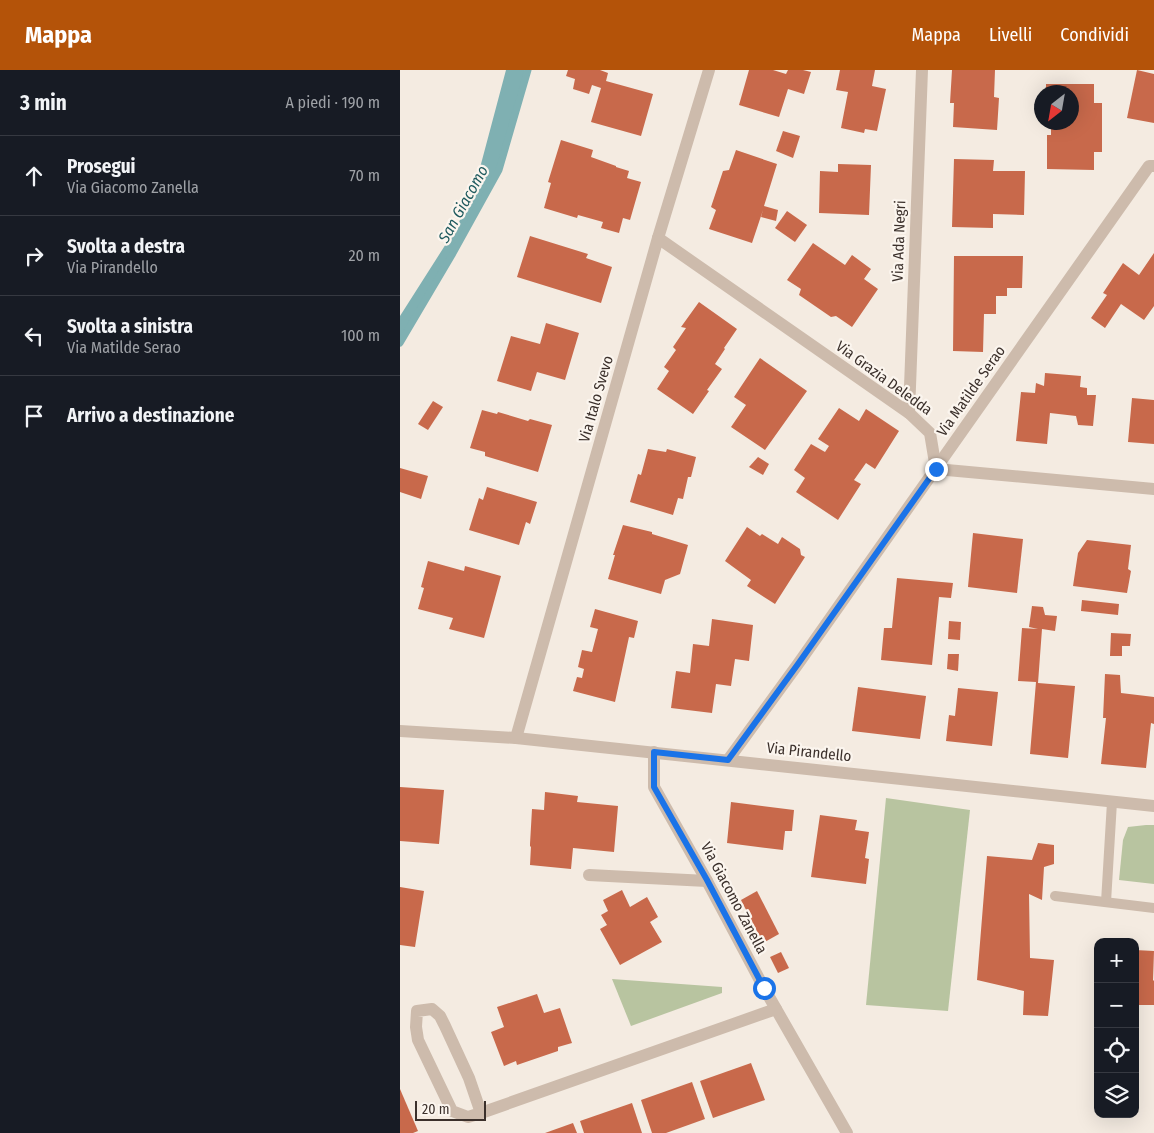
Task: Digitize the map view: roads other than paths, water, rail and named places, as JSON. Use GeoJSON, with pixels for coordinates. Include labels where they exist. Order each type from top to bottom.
{"type":"FeatureCollection","features":[{"type":"Feature","properties":{"kind":"street","name":"Via Italo Svevo"},"geometry":{"type":"LineString","coordinates":[[516,738],[658,238],[709,70]]}},
{"type":"Feature","properties":{"kind":"street","name":"Via Ada Negri"},"geometry":{"type":"LineString","coordinates":[[909,412],[922,70]]}},
{"type":"Feature","properties":{"kind":"street","name":"Via Matilde Serao"},"geometry":{"type":"LineString","coordinates":[[728,760],[798,664],[1149,166],[1154,166]]}},
{"type":"Feature","properties":{"kind":"street","name":"Via Grazia Deledda"},"geometry":{"type":"LineString","coordinates":[[658,238],[909,412],[930,433],[936,469]]}},
{"type":"Feature","properties":{"kind":"street"},"geometry":{"type":"LineString","coordinates":[[936,469],[1154,489]]}},
{"type":"Feature","properties":{"kind":"street","name":"Via Pirandello"},"geometry":{"type":"LineString","coordinates":[[400,731],[516,738],[1154,806]]}},
{"type":"Feature","properties":{"kind":"street","name":"Via Giacomo Zanella"},"geometry":{"type":"LineString","coordinates":[[654,752],[654,787],[707,880],[776,1009],[847,1133]]}},
{"type":"Feature","properties":{"kind":"street"},"geometry":{"type":"LineString","coordinates":[[589,875],[707,880]]}},
{"type":"Feature","properties":{"kind":"street"},"geometry":{"type":"LineString","coordinates":[[481,1113],[470,1078],[440,1016],[432,1009],[417,1011],[416,1027],[418,1040],[452,1111],[468,1117],[481,1113],[776,1009]]}},
{"type":"Feature","properties":{"kind":"lane"},"geometry":{"type":"LineString","coordinates":[[1106,902],[1112,802]]}},
{"type":"Feature","properties":{"kind":"lane"},"geometry":{"type":"LineString","coordinates":[[1055,896],[1154,908]]}},
{"type":"Feature","properties":{"kind":"water"},"geometry":{"type":"Polygon","coordinates":[[[506,70],[525,70],[499,170],[400,343],[400,316],[458,225],[481,164],[506,70]]]}},
{"type":"Feature","properties":{"kind":"waterway","name":"San Giacomo"},"geometry":{"type":"LineString","coordinates":[[400,343],[499,170],[528,70]]}}]}
